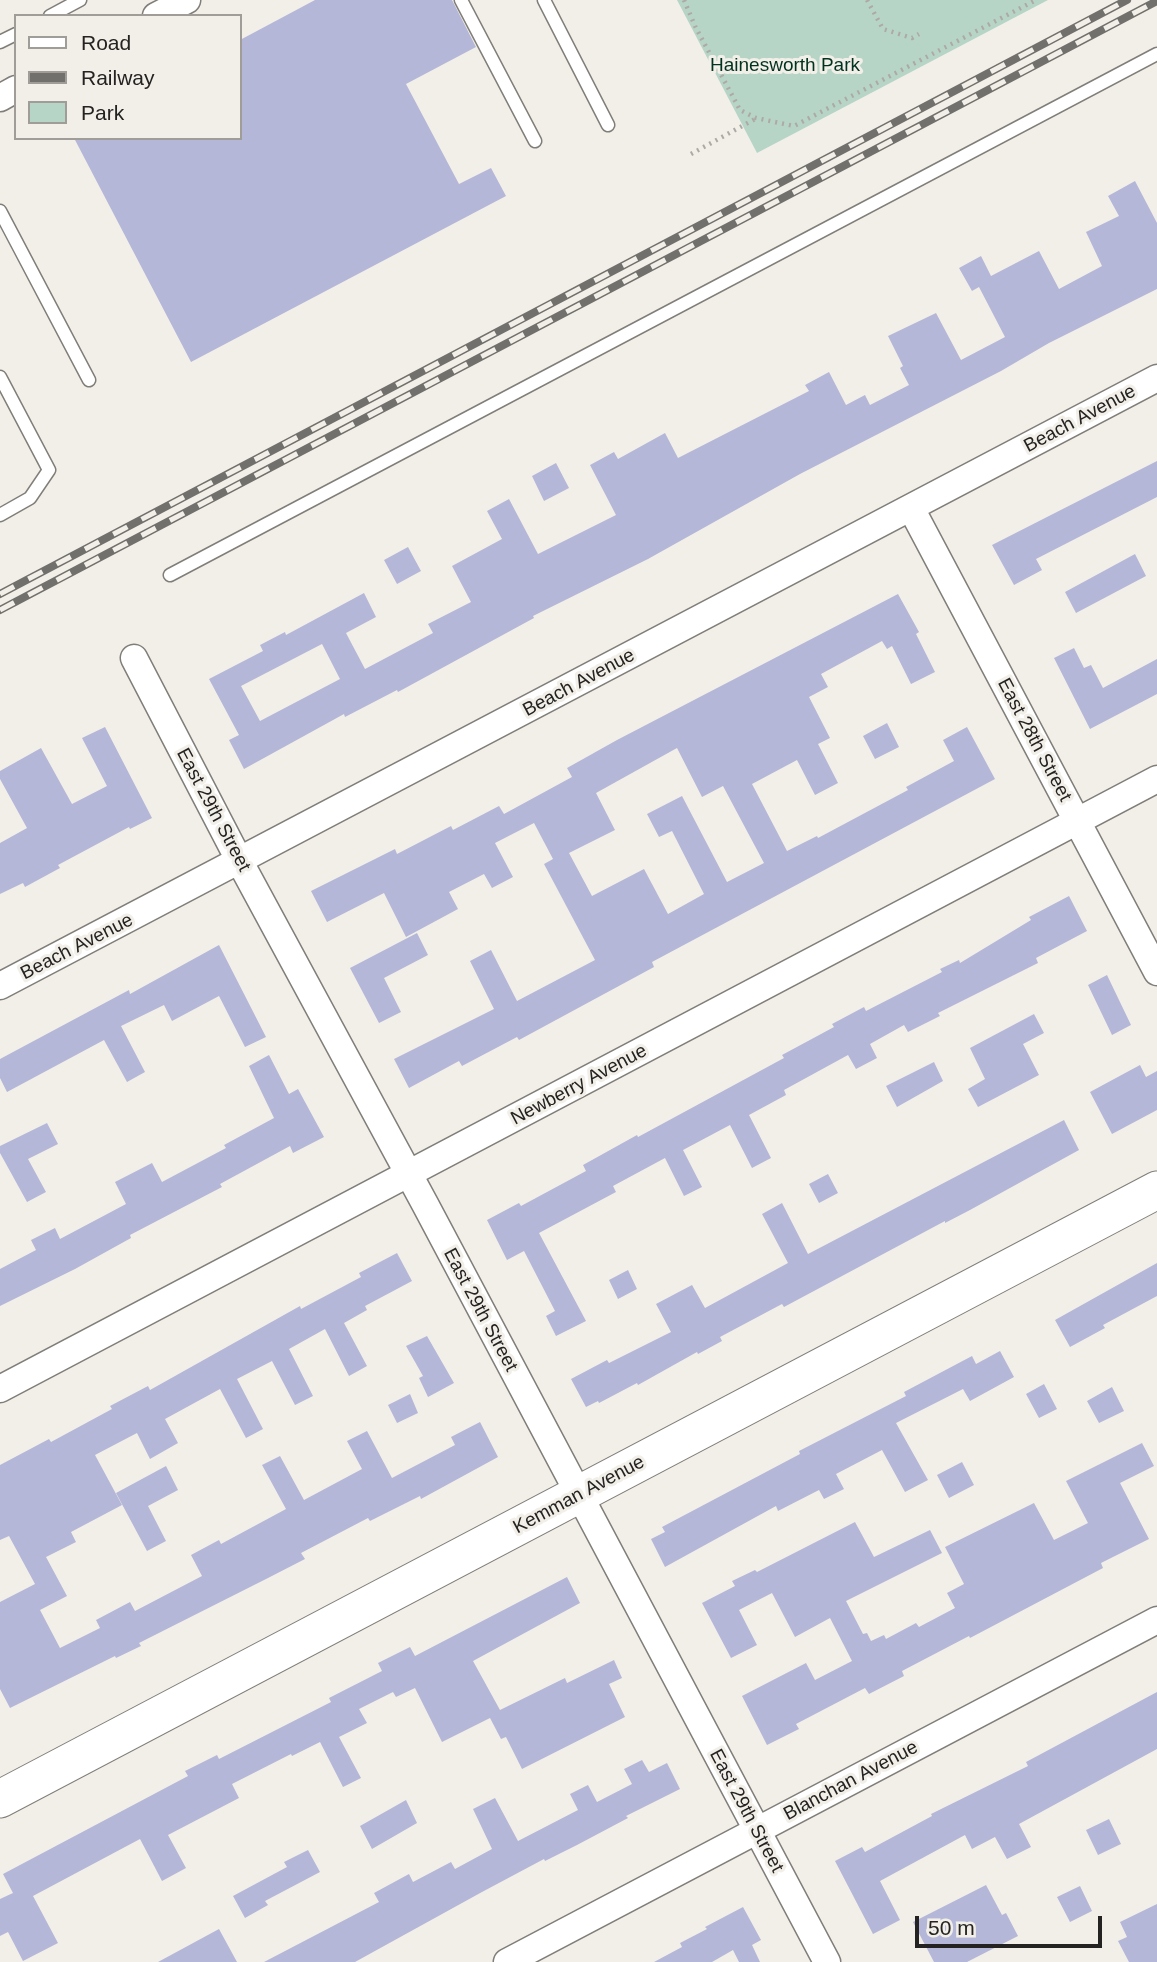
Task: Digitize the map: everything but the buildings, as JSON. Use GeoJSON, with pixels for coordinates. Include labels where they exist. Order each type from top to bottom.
{"type":"FeatureCollection","features":[{"type":"Feature","properties":{"kind":"street"},"geometry":{"type":"LineString","coordinates":[[160,14],[187,0]]}},
{"type":"Feature","properties":{"kind":"street","name":"Beach Avenue"},"geometry":{"type":"LineString","coordinates":[[0,986],[1157,378]]}},
{"type":"Feature","properties":{"kind":"street","name":"East 28th Street"},"geometry":{"type":"LineString","coordinates":[[911,508],[1157,972]]}},
{"type":"Feature","properties":{"kind":"street","name":"East 29th Street"},"geometry":{"type":"LineString","coordinates":[[134,658],[240,862],[827,1962]]}},
{"type":"Feature","properties":{"kind":"street","name":"Newberry Avenue"},"geometry":{"type":"LineString","coordinates":[[0,1390],[1157,779]]}},
{"type":"Feature","properties":{"kind":"street","name":"Kemman Avenue"},"geometry":{"type":"LineString","coordinates":[[0,1799],[1157,1190]]}},
{"type":"Feature","properties":{"kind":"street","name":"Blanchan Avenue"},"geometry":{"type":"LineString","coordinates":[[507,1962],[1157,1620]]}},
{"type":"Feature","properties":{"kind":"lane"},"geometry":{"type":"LineString","coordinates":[[54,14],[80,0]]}},
{"type":"Feature","properties":{"kind":"lane"},"geometry":{"type":"LineString","coordinates":[[461,0],[534,141]]}},
{"type":"Feature","properties":{"kind":"lane"},"geometry":{"type":"LineString","coordinates":[[544,0],[608,125]]}},
{"type":"Feature","properties":{"kind":"lane"},"geometry":{"type":"LineString","coordinates":[[170,575],[1157,54]]}},
{"type":"Feature","properties":{"kind":"lane"},"geometry":{"type":"LineString","coordinates":[[0,211],[89,380]]}},
{"type":"Feature","properties":{"kind":"lane"},"geometry":{"type":"LineString","coordinates":[[0,377],[49,470],[30,498],[0,514]]}},
{"type":"Feature","properties":{"kind":"path"},"geometry":{"type":"LineString","coordinates":[[684,0],[740,110],[756,118],[794,126],[1036,0]]}},
{"type":"Feature","properties":{"kind":"path"},"geometry":{"type":"LineString","coordinates":[[867,0],[883,29],[912,38],[919,34]]}},
{"type":"Feature","properties":{"kind":"path"},"geometry":{"type":"LineString","coordinates":[[691,154],[756,118]]}},
{"type":"Feature","properties":{"kind":"green space","name":"Hainesworth Park"},"geometry":{"type":"Polygon","coordinates":[[[677,0],[1048,0],[757,153],[677,0]]]}},
{"type":"Feature","properties":{"kind":"railway"},"geometry":{"type":"LineString","coordinates":[[0,594],[1127,0]]}},
{"type":"Feature","properties":{"kind":"railway"},"geometry":{"type":"LineString","coordinates":[[0,610],[1157,1]]}}]}
